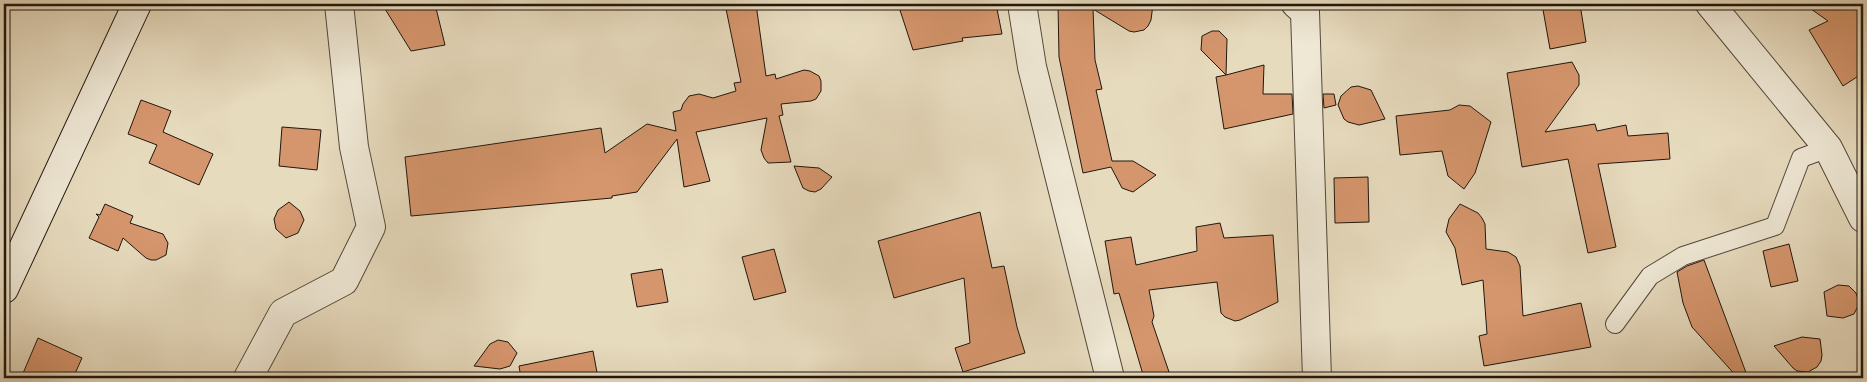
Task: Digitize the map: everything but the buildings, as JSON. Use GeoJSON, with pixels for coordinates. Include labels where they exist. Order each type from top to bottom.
{"type":"FeatureCollection","features":[{"type":"Feature","properties":{"kind":"street"},"geometry":{"type":"LineString","coordinates":[[4,289],[137,4]]}},
{"type":"Feature","properties":{"kind":"street"},"geometry":{"type":"LineString","coordinates":[[248,378],[283,313],[344,282],[371,228],[354,147],[340,4]]}},
{"type":"Feature","properties":{"kind":"street"},"geometry":{"type":"LineString","coordinates":[[1022,4],[1032,67],[1110,378]]}},
{"type":"Feature","properties":{"kind":"street"},"geometry":{"type":"LineString","coordinates":[[1296,4],[1305,12],[1317,378]]}},
{"type":"Feature","properties":{"kind":"street"},"geometry":{"type":"LineString","coordinates":[[1710,4],[1828,148],[1863,218]]}},
{"type":"Feature","properties":{"kind":"lane"},"geometry":{"type":"LineString","coordinates":[[1615,324],[1650,276],[1683,256],[1775,226],[1801,158],[1828,148]]}}]}
